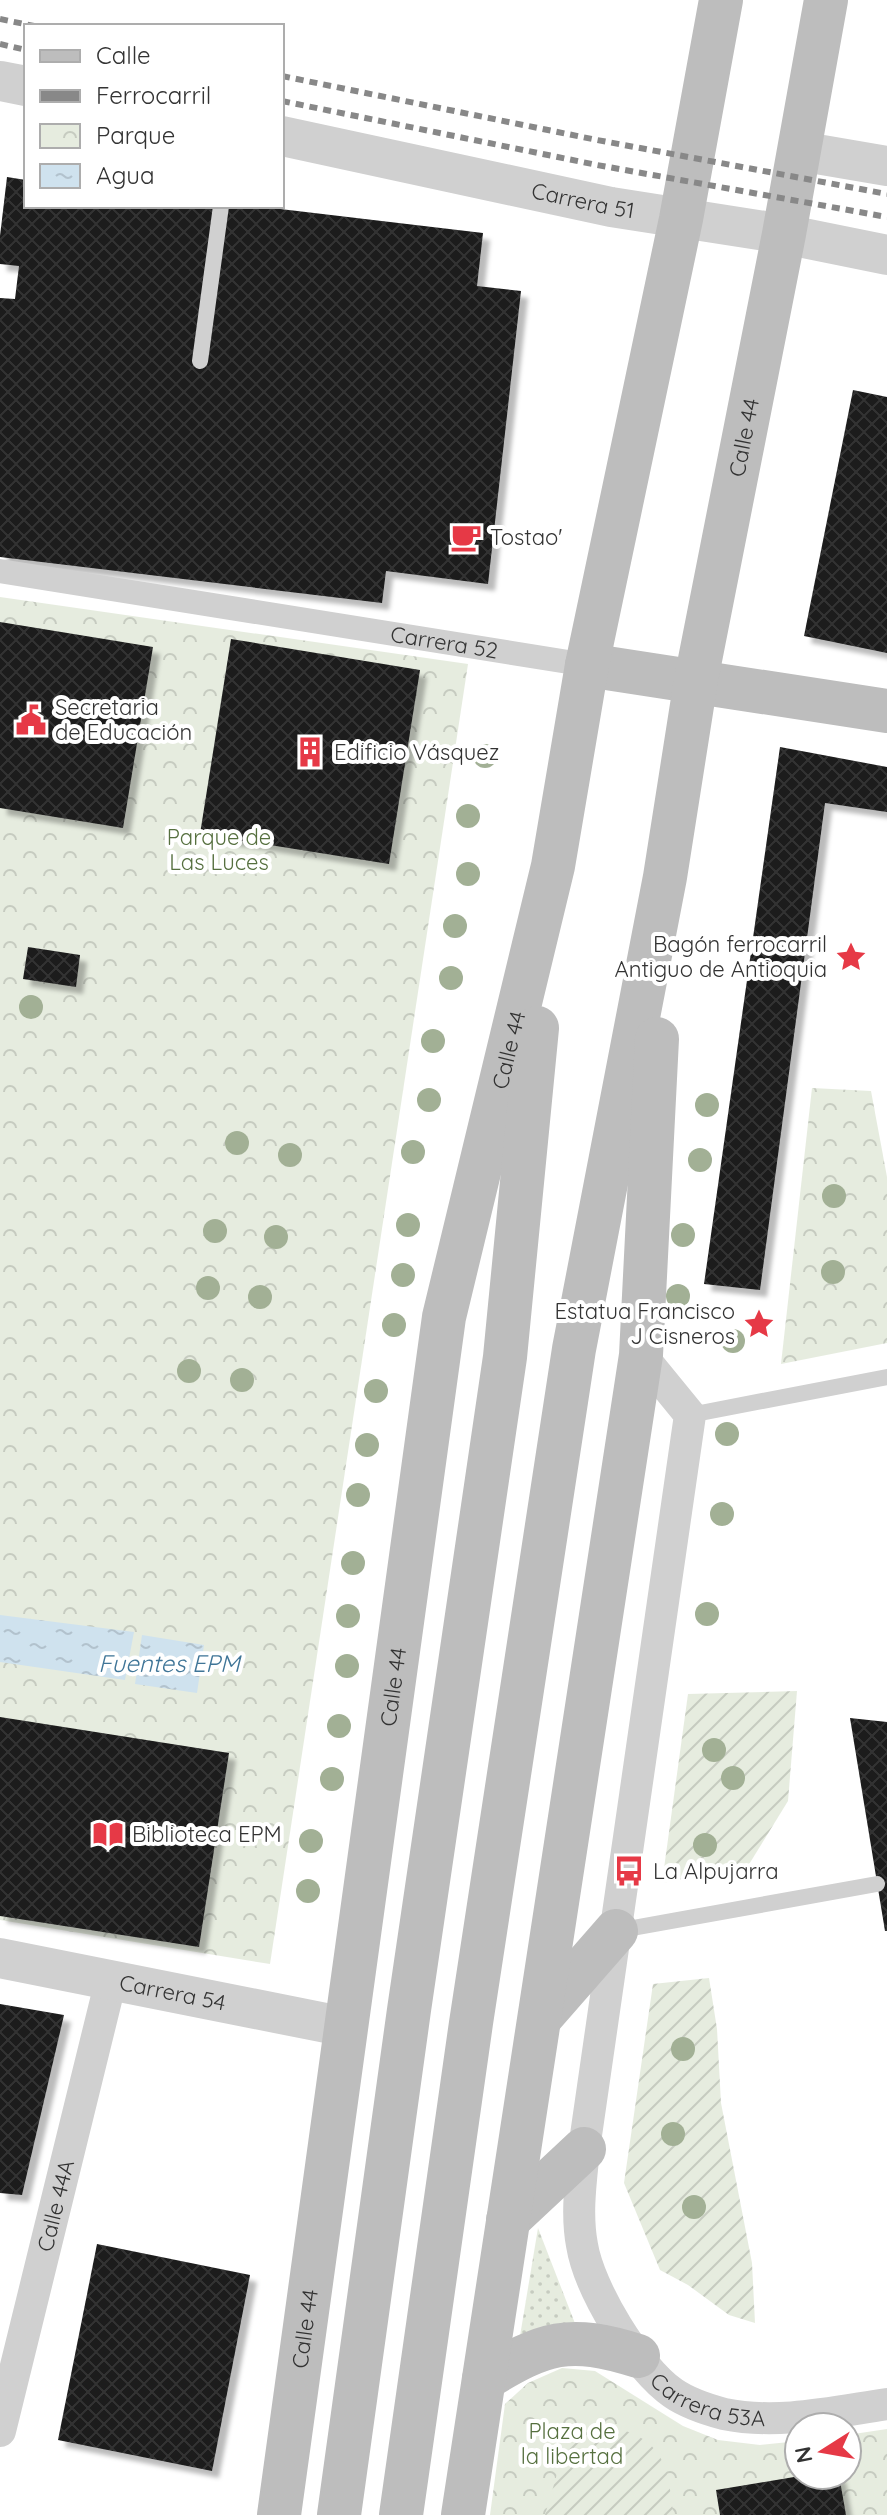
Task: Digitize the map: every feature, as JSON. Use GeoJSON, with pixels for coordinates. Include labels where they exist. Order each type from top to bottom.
{"type":"FeatureCollection","features":[{"type":"Feature","properties":{"kind":"main road","name":"Calle 44"},"geometry":{"type":"LineString","coordinates":[[279,2515],[444,1317],[553,866],[587,665],[681,219],[721,0]]}},
{"type":"Feature","properties":{"kind":"main road","name":"Calle 44"},"geometry":{"type":"LineString","coordinates":[[401,2515],[471,2023],[574,1349],[665,877],[696,680],[784,234],[826,0]]}},
{"type":"Feature","properties":{"kind":"main road","name":"Carrera 52"},"geometry":{"type":"LineString","coordinates":[[587,665],[887,711]]}},
{"type":"Feature","properties":{"kind":"main road","name":"Calle 44"},"geometry":{"type":"LineString","coordinates":[[339,2515],[411,1994],[505,1357],[553,866]]}},
{"type":"Feature","properties":{"kind":"main road","name":"Calle 44"},"geometry":{"type":"LineString","coordinates":[[463,2515],[641,1355],[665,877]]}},
{"type":"Feature","properties":{"kind":"main road"},"geometry":{"type":"LineString","coordinates":[[540,2018],[616,1931]]}},
{"type":"Feature","properties":{"kind":"main road"},"geometry":{"type":"LineString","coordinates":[[508,2220],[584,2149]]}},
{"type":"Feature","properties":{"kind":"main road"},"geometry":{"type":"LineString","coordinates":[[484,2379],[549,2345],[580,2342],[638,2356]]}},
{"type":"Feature","properties":{"kind":"street"},"geometry":{"type":"LineString","coordinates":[[0,81],[24,86]]}},
{"type":"Feature","properties":{"kind":"street","name":"Carrera 51"},"geometry":{"type":"LineString","coordinates":[[284,136],[611,207],[784,234],[887,255]]}},
{"type":"Feature","properties":{"kind":"street"},"geometry":{"type":"LineString","coordinates":[[799,151],[887,166]]}},
{"type":"Feature","properties":{"kind":"street","name":"Carrera 52"},"geometry":{"type":"LineString","coordinates":[[0,571],[587,665]]}},
{"type":"Feature","properties":{"kind":"street"},"geometry":{"type":"LineString","coordinates":[[638,2356],[608,2312],[592,2279],[582,2247],[578,2209],[584,2149],[690,1415],[641,1355]]}},
{"type":"Feature","properties":{"kind":"street","name":"Carrera 54"},"geometry":{"type":"LineString","coordinates":[[0,1958],[346,2027]]}},
{"type":"Feature","properties":{"kind":"street","name":"Calle 44A"},"geometry":{"type":"LineString","coordinates":[[0,2431],[111,1980]]}},
{"type":"Feature","properties":{"kind":"street","name":"Carrera 53A"},"geometry":{"type":"LineString","coordinates":[[638,2356],[675,2394],[722,2413],[799,2418],[887,2404]]}},
{"type":"Feature","properties":{"kind":"lane"},"geometry":{"type":"LineString","coordinates":[[200,361],[221,208]]}},
{"type":"Feature","properties":{"kind":"lane"},"geometry":{"type":"LineString","coordinates":[[690,1415],[887,1377]]}},
{"type":"Feature","properties":{"kind":"lane"},"geometry":{"type":"LineString","coordinates":[[616,1931],[877,1884]]}},
{"type":"Feature","properties":{"kind":"green space","name":"Parque de Las Luces"},"geometry":{"type":"Polygon","coordinates":[[[0,597],[468,664],[270,1964],[0,1920],[0,597]]]}},
{"type":"Feature","properties":{"kind":"green space"},"geometry":{"type":"Polygon","coordinates":[[[812,1088],[871,1091],[887,1177],[887,1343],[781,1364],[812,1088]]]}},
{"type":"Feature","properties":{"kind":"green space"},"geometry":{"type":"Polygon","coordinates":[[[797,1691],[788,1801],[748,1866],[662,1883],[688,1694],[797,1691]]]}},
{"type":"Feature","properties":{"kind":"green space"},"geometry":{"type":"Polygon","coordinates":[[[709,1978],[717,2029],[721,2103],[752,2263],[755,2323],[729,2315],[688,2285],[660,2270],[624,2183],[653,1984],[709,1978]]]}},
{"type":"Feature","properties":{"kind":"green space"},"geometry":{"type":"Polygon","coordinates":[[[538,2228],[576,2326],[519,2342],[538,2228]]]}},
{"type":"Feature","properties":{"kind":"green space","name":"Plaza de la libertad"},"geometry":{"type":"Polygon","coordinates":[[[562,2368],[595,2371],[683,2426],[718,2440],[760,2445],[783,2443],[783,2491],[863,2491],[863,2433],[887,2429],[887,2515],[490,2515],[505,2404],[528,2383],[562,2368]]]}},
{"type":"Feature","properties":{"kind":"green space"},"geometry":{"type":"Polygon","coordinates":[[[601,2425],[636,2435],[657,2453],[668,2479],[673,2515],[545,2515],[567,2440],[601,2425]]]}},
{"type":"Feature","properties":{"kind":"water","name":"Fuentes EPM"},"geometry":{"type":"Polygon","coordinates":[[[0,1615],[134,1632],[125,1680],[0,1662],[0,1615]]]}},
{"type":"Feature","properties":{"kind":"water","name":"Fuentes EPM"},"geometry":{"type":"Polygon","coordinates":[[[142,1635],[204,1645],[197,1693],[135,1684],[142,1635]]]}},
{"type":"Feature","properties":{"kind":"building"},"geometry":{"type":"Polygon","coordinates":[[[7,177],[24,180],[24,208],[272,208],[483,233],[477,286],[521,291],[488,584],[386,571],[382,603],[0,557],[0,298],[15,299],[19,266],[0,264],[7,177]]]}},
{"type":"Feature","properties":{"kind":"building"},"geometry":{"type":"Polygon","coordinates":[[[853,390],[887,397],[887,653],[804,636],[853,390]]]}},
{"type":"Feature","properties":{"kind":"building"},"geometry":{"type":"Polygon","coordinates":[[[0,622],[153,647],[123,828],[0,808],[0,622]]]}},
{"type":"Feature","properties":{"kind":"building","name":"Edificio Vásquez"},"geometry":{"type":"Polygon","coordinates":[[[231,639],[420,670],[389,864],[200,834],[231,639]]]}},
{"type":"Feature","properties":{"kind":"building"},"geometry":{"type":"Polygon","coordinates":[[[780,747],[887,767],[887,812],[825,803],[760,1290],[704,1284],[780,747]]]}},
{"type":"Feature","properties":{"kind":"building"},"geometry":{"type":"Polygon","coordinates":[[[28,947],[80,955],[76,987],[23,979],[28,947]]]}},
{"type":"Feature","properties":{"kind":"building","name":"Biblioteca EPM"},"geometry":{"type":"Polygon","coordinates":[[[0,1717],[229,1753],[199,1947],[0,1916],[0,1717]]]}},
{"type":"Feature","properties":{"kind":"building"},"geometry":{"type":"Polygon","coordinates":[[[850,1718],[887,1722],[887,1931],[885,1931],[850,1718]]]}},
{"type":"Feature","properties":{"kind":"building"},"geometry":{"type":"Polygon","coordinates":[[[0,2004],[64,2015],[22,2195],[0,2193],[0,2004]]]}},
{"type":"Feature","properties":{"kind":"building"},"geometry":{"type":"Polygon","coordinates":[[[97,2244],[250,2275],[212,2471],[58,2440],[97,2244]]]}},
{"type":"Feature","properties":{"kind":"building"},"geometry":{"type":"Polygon","coordinates":[[[783,2479],[783,2491],[842,2491],[846,2515],[720,2515],[716,2490],[783,2479]]]}},
{"type":"Feature","properties":{"kind":"railway"},"geometry":{"type":"LineString","coordinates":[[0,19],[24,24]]}},
{"type":"Feature","properties":{"kind":"railway"},"geometry":{"type":"LineString","coordinates":[[0,44],[24,50]]}},
{"type":"Feature","properties":{"kind":"railway"},"geometry":{"type":"LineString","coordinates":[[284,76],[597,140],[887,194]]}},
{"type":"Feature","properties":{"kind":"railway"},"geometry":{"type":"LineString","coordinates":[[284,101],[597,165],[887,217]]}},
{"type":"Feature","properties":{"kind":"place","name":"Tostao'"},"geometry":{"type":"Point","coordinates":[466,537]}},
{"type":"Feature","properties":{"kind":"place","name":"Secretaria de Educación"},"geometry":{"type":"Point","coordinates":[31,720]}},
{"type":"Feature","properties":{"kind":"place","name":"Edificio Vásquez"},"geometry":{"type":"Point","coordinates":[310,752]}},
{"type":"Feature","properties":{"kind":"place","name":"Bagón ferrocarril Antiguo de Antioquia"},"geometry":{"type":"Point","coordinates":[851,957]}},
{"type":"Feature","properties":{"kind":"place","name":"Estatua Francisco J Cisneros"},"geometry":{"type":"Point","coordinates":[759,1324]}},
{"type":"Feature","properties":{"kind":"place","name":"Biblioteca EPM"},"geometry":{"type":"Point","coordinates":[108,1834]}},
{"type":"Feature","properties":{"kind":"place","name":"La Alpujarra"},"geometry":{"type":"Point","coordinates":[629,1871]}}]}
